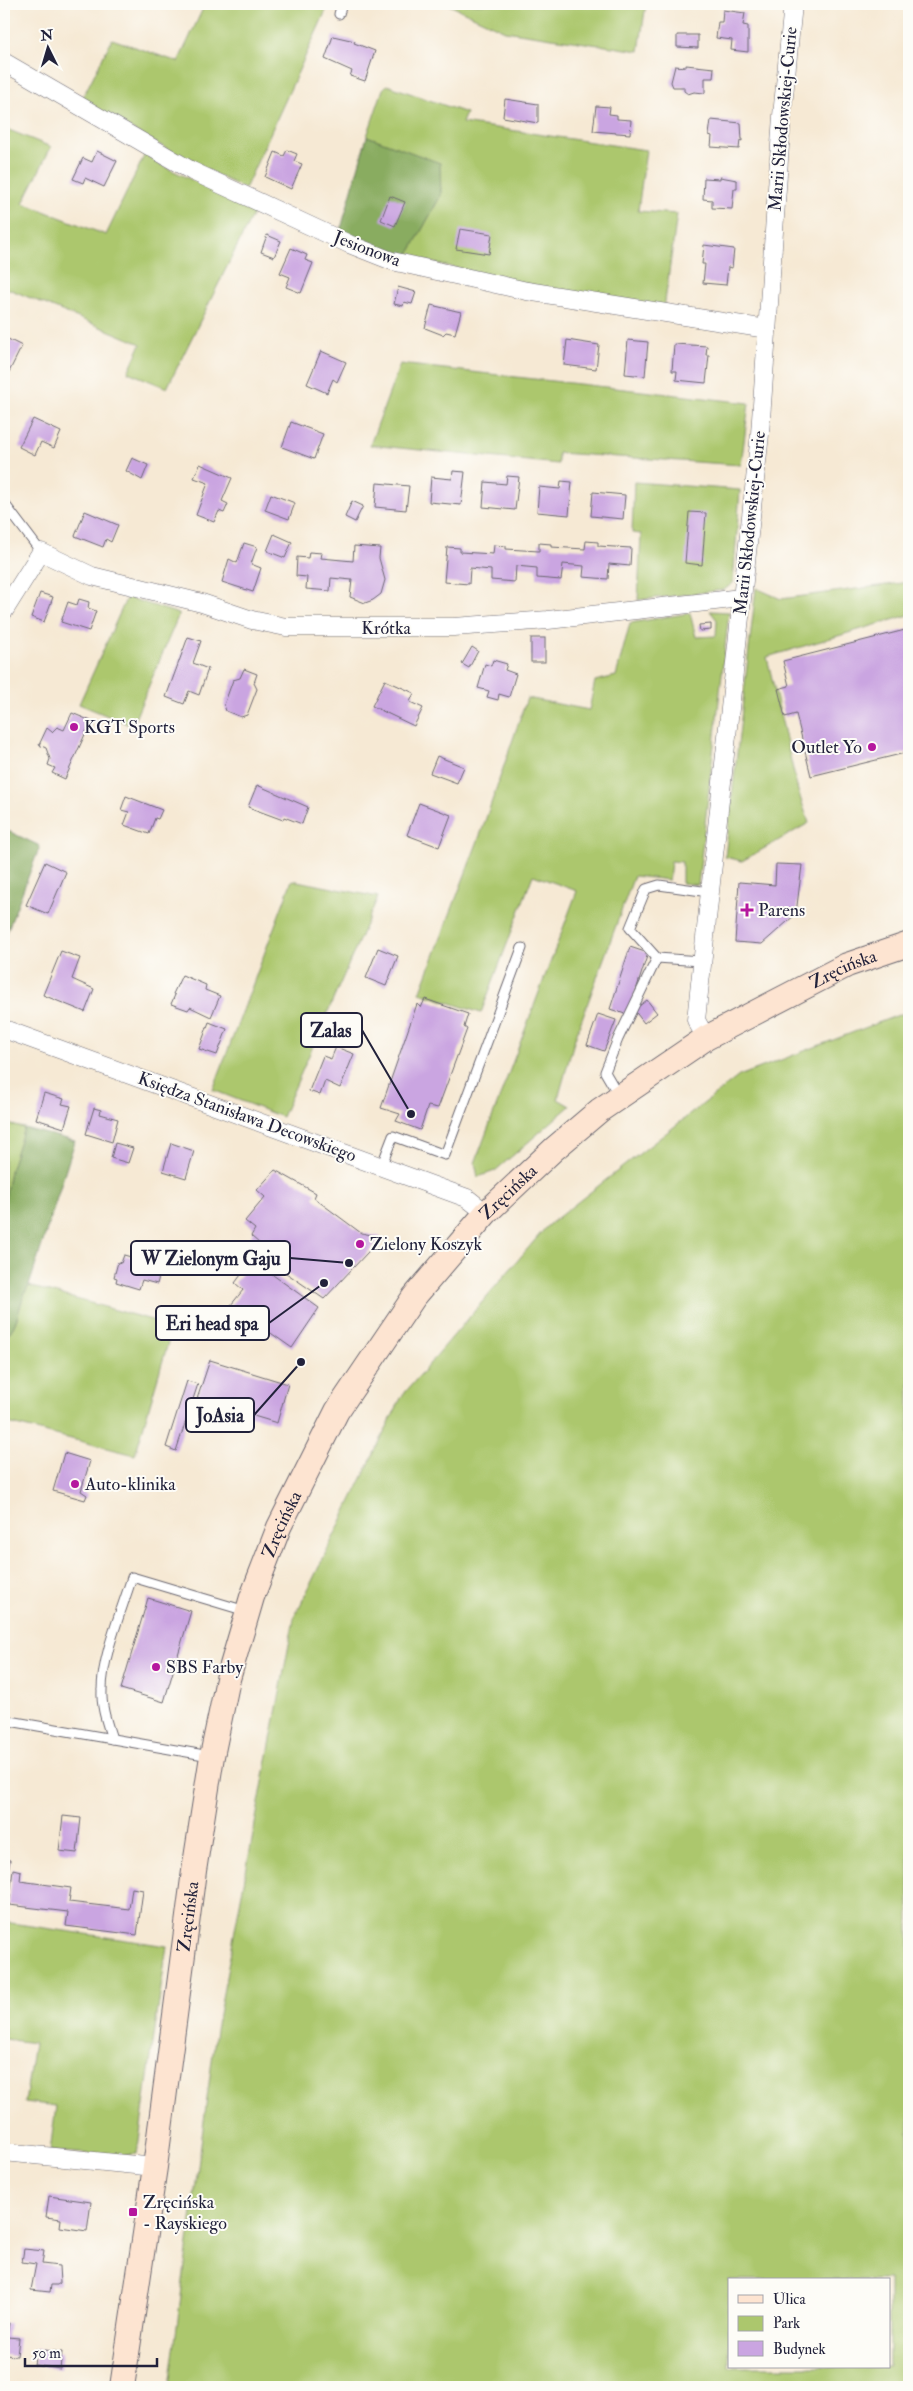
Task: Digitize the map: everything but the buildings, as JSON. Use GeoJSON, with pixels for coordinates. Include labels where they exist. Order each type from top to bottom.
{"type":"FeatureCollection","features":[{"type":"Feature","properties":{"kind":"street","name":"Marii Skłodowskiej-Curie"},"geometry":{"type":"LineString","coordinates":[[706,1038],[696,1020],[760,434],[782,116],[793,4]]}},
{"type":"Feature","properties":{"kind":"street","name":"Jesionowa"},"geometry":{"type":"LineString","coordinates":[[4,62],[192,171],[349,244],[392,260],[527,292],[767,329]]}},
{"type":"Feature","properties":{"kind":"street","name":"Krótka"},"geometry":{"type":"LineString","coordinates":[[41,552],[92,576],[202,603],[252,620],[286,627],[454,627],[548,620],[741,598]]}},
{"type":"Feature","properties":{"kind":"street"},"geometry":{"type":"LineString","coordinates":[[4,611],[41,552]]}},
{"type":"Feature","properties":{"kind":"street","name":"Zręcińska"},"geometry":{"type":"LineString","coordinates":[[122,2387],[155,2167],[182,1957],[212,1756],[228,1679],[248,1612],[279,1527],[338,1411],[414,1297],[486,1213],[554,1149],[619,1096],[706,1038],[847,965],[909,944]]}},
{"type":"Feature","properties":{"kind":"street","name":"Księdza Stanisława Decowskiego"},"geometry":{"type":"LineString","coordinates":[[4,1029],[467,1198],[486,1213]]}},
{"type":"Feature","properties":{"kind":"street"},"geometry":{"type":"LineString","coordinates":[[4,2152],[155,2167]]}},
{"type":"Feature","properties":{"kind":"lane"},"geometry":{"type":"LineString","coordinates":[[338,14],[342,4]]}},
{"type":"Feature","properties":{"kind":"lane"},"geometry":{"type":"LineString","coordinates":[[4,503],[41,552]]}},
{"type":"Feature","properties":{"kind":"lane"},"geometry":{"type":"LineString","coordinates":[[701,961],[657,958],[630,928],[646,889],[659,885],[709,892]]}},
{"type":"Feature","properties":{"kind":"lane"},"geometry":{"type":"LineString","coordinates":[[382,1167],[393,1136],[446,1155],[522,948]]}},
{"type":"Feature","properties":{"kind":"lane"},"geometry":{"type":"LineString","coordinates":[[619,1096],[606,1072],[618,1039],[657,958]]}},
{"type":"Feature","properties":{"kind":"lane"},"geometry":{"type":"LineString","coordinates":[[112,1739],[104,1714],[102,1690],[105,1664],[132,1577],[248,1612]]}},
{"type":"Feature","properties":{"kind":"lane"},"geometry":{"type":"LineString","coordinates":[[4,1720],[212,1756]]}},
{"type":"Feature","properties":{"kind":"green space"},"geometry":{"type":"Polygon","coordinates":[[[205,4],[329,4],[245,189],[187,160],[81,101],[112,39],[178,62],[205,4]]]}},
{"type":"Feature","properties":{"kind":"green space"},"geometry":{"type":"Polygon","coordinates":[[[447,4],[646,4],[639,51],[505,31],[447,4]]]}},
{"type":"Feature","properties":{"kind":"green space"},"geometry":{"type":"Polygon","coordinates":[[[387,85],[466,113],[462,123],[646,150],[638,211],[677,214],[664,309],[531,285],[407,257],[441,195],[439,163],[367,136],[383,89],[387,85]]]}},
{"type":"Feature","properties":{"kind":"green space"},"geometry":{"type":"Polygon","coordinates":[[[4,128],[51,147],[23,203],[106,235],[145,154],[161,165],[255,210],[167,388],[128,372],[141,344],[4,287],[4,128]]]}},
{"type":"Feature","properties":{"kind":"green space"},"geometry":{"type":"Polygon","coordinates":[[[367,136],[440,163],[441,195],[407,257],[382,251],[340,232],[367,136]]]}},
{"type":"Feature","properties":{"kind":"green space"},"geometry":{"type":"Polygon","coordinates":[[[400,364],[749,403],[741,465],[558,453],[558,464],[370,445],[400,364]]]}},
{"type":"Feature","properties":{"kind":"green space"},"geometry":{"type":"Polygon","coordinates":[[[634,482],[740,490],[733,583],[724,590],[638,600],[641,534],[632,533],[634,482]]]}},
{"type":"Feature","properties":{"kind":"green space"},"geometry":{"type":"Polygon","coordinates":[[[909,582],[909,615],[767,657],[798,791],[809,823],[742,861],[725,857],[756,588],[781,599],[909,582]]]}},
{"type":"Feature","properties":{"kind":"green space"},"geometry":{"type":"Polygon","coordinates":[[[127,597],[179,614],[132,726],[79,704],[127,597]]]}},
{"type":"Feature","properties":{"kind":"green space"},"geometry":{"type":"Polygon","coordinates":[[[710,611],[729,612],[698,885],[682,883],[682,862],[671,861],[669,880],[634,876],[575,1038],[558,1099],[570,1106],[495,1171],[478,1177],[475,1163],[577,891],[533,875],[481,1013],[420,993],[482,830],[527,698],[589,710],[595,681],[616,676],[630,623],[690,613],[696,637],[716,636],[717,620],[710,611]]]}},
{"type":"Feature","properties":{"kind":"green space"},"geometry":{"type":"Polygon","coordinates":[[[4,829],[40,846],[4,940],[4,829]]]}},
{"type":"Feature","properties":{"kind":"green space"},"geometry":{"type":"Polygon","coordinates":[[[292,880],[378,897],[282,1117],[213,1090],[292,880]]]}},
{"type":"Feature","properties":{"kind":"green space"},"geometry":{"type":"Polygon","coordinates":[[[909,1011],[909,2387],[169,2387],[216,2030],[294,1618],[402,1396],[547,1226],[739,1076],[909,1011]]]}},
{"type":"Feature","properties":{"kind":"green space"},"geometry":{"type":"Polygon","coordinates":[[[4,1123],[24,1128],[10,1171],[4,1204],[4,1123]]]}},
{"type":"Feature","properties":{"kind":"green space"},"geometry":{"type":"Polygon","coordinates":[[[24,1128],[75,1141],[29,1286],[22,1299],[13,1327],[4,1337],[4,1204],[10,1171],[24,1128]]]}},
{"type":"Feature","properties":{"kind":"green space"},"geometry":{"type":"Polygon","coordinates":[[[29,1286],[173,1326],[135,1455],[4,1422],[4,1337],[13,1327],[22,1299],[29,1286]]]}},
{"type":"Feature","properties":{"kind":"green space"},"geometry":{"type":"Polygon","coordinates":[[[4,1922],[167,1946],[137,2154],[117,2156],[50,2151],[56,2106],[25,2102],[34,2043],[4,2039],[4,1922]]]}},
{"type":"Feature","properties":{"kind":"place","name":"KGT Sports"},"geometry":{"type":"Point","coordinates":[74,727]}},
{"type":"Feature","properties":{"kind":"place","name":"Outlet Yo"},"geometry":{"type":"Point","coordinates":[872,747]}},
{"type":"Feature","properties":{"kind":"place","name":"Parens"},"geometry":{"type":"Point","coordinates":[747,910]}},
{"type":"Feature","properties":{"kind":"place","name":"Zalas"},"geometry":{"type":"Point","coordinates":[411,1114]}},
{"type":"Feature","properties":{"kind":"place","name":"Zielony Koszyk"},"geometry":{"type":"Point","coordinates":[360,1244]}},
{"type":"Feature","properties":{"kind":"place","name":"W Zielonym Gaju"},"geometry":{"type":"Point","coordinates":[349,1263]}},
{"type":"Feature","properties":{"kind":"place","name":"Eri head spa"},"geometry":{"type":"Point","coordinates":[324,1283]}},
{"type":"Feature","properties":{"kind":"place","name":"JoAsia"},"geometry":{"type":"Point","coordinates":[301,1362]}},
{"type":"Feature","properties":{"kind":"place","name":"Auto-klinika"},"geometry":{"type":"Point","coordinates":[75,1484]}},
{"type":"Feature","properties":{"kind":"place","name":"SBS Farby"},"geometry":{"type":"Point","coordinates":[156,1667]}},
{"type":"Feature","properties":{"kind":"place","name":"Zręcińska - Rayskiego"},"geometry":{"type":"Point","coordinates":[133,2212]}}]}
